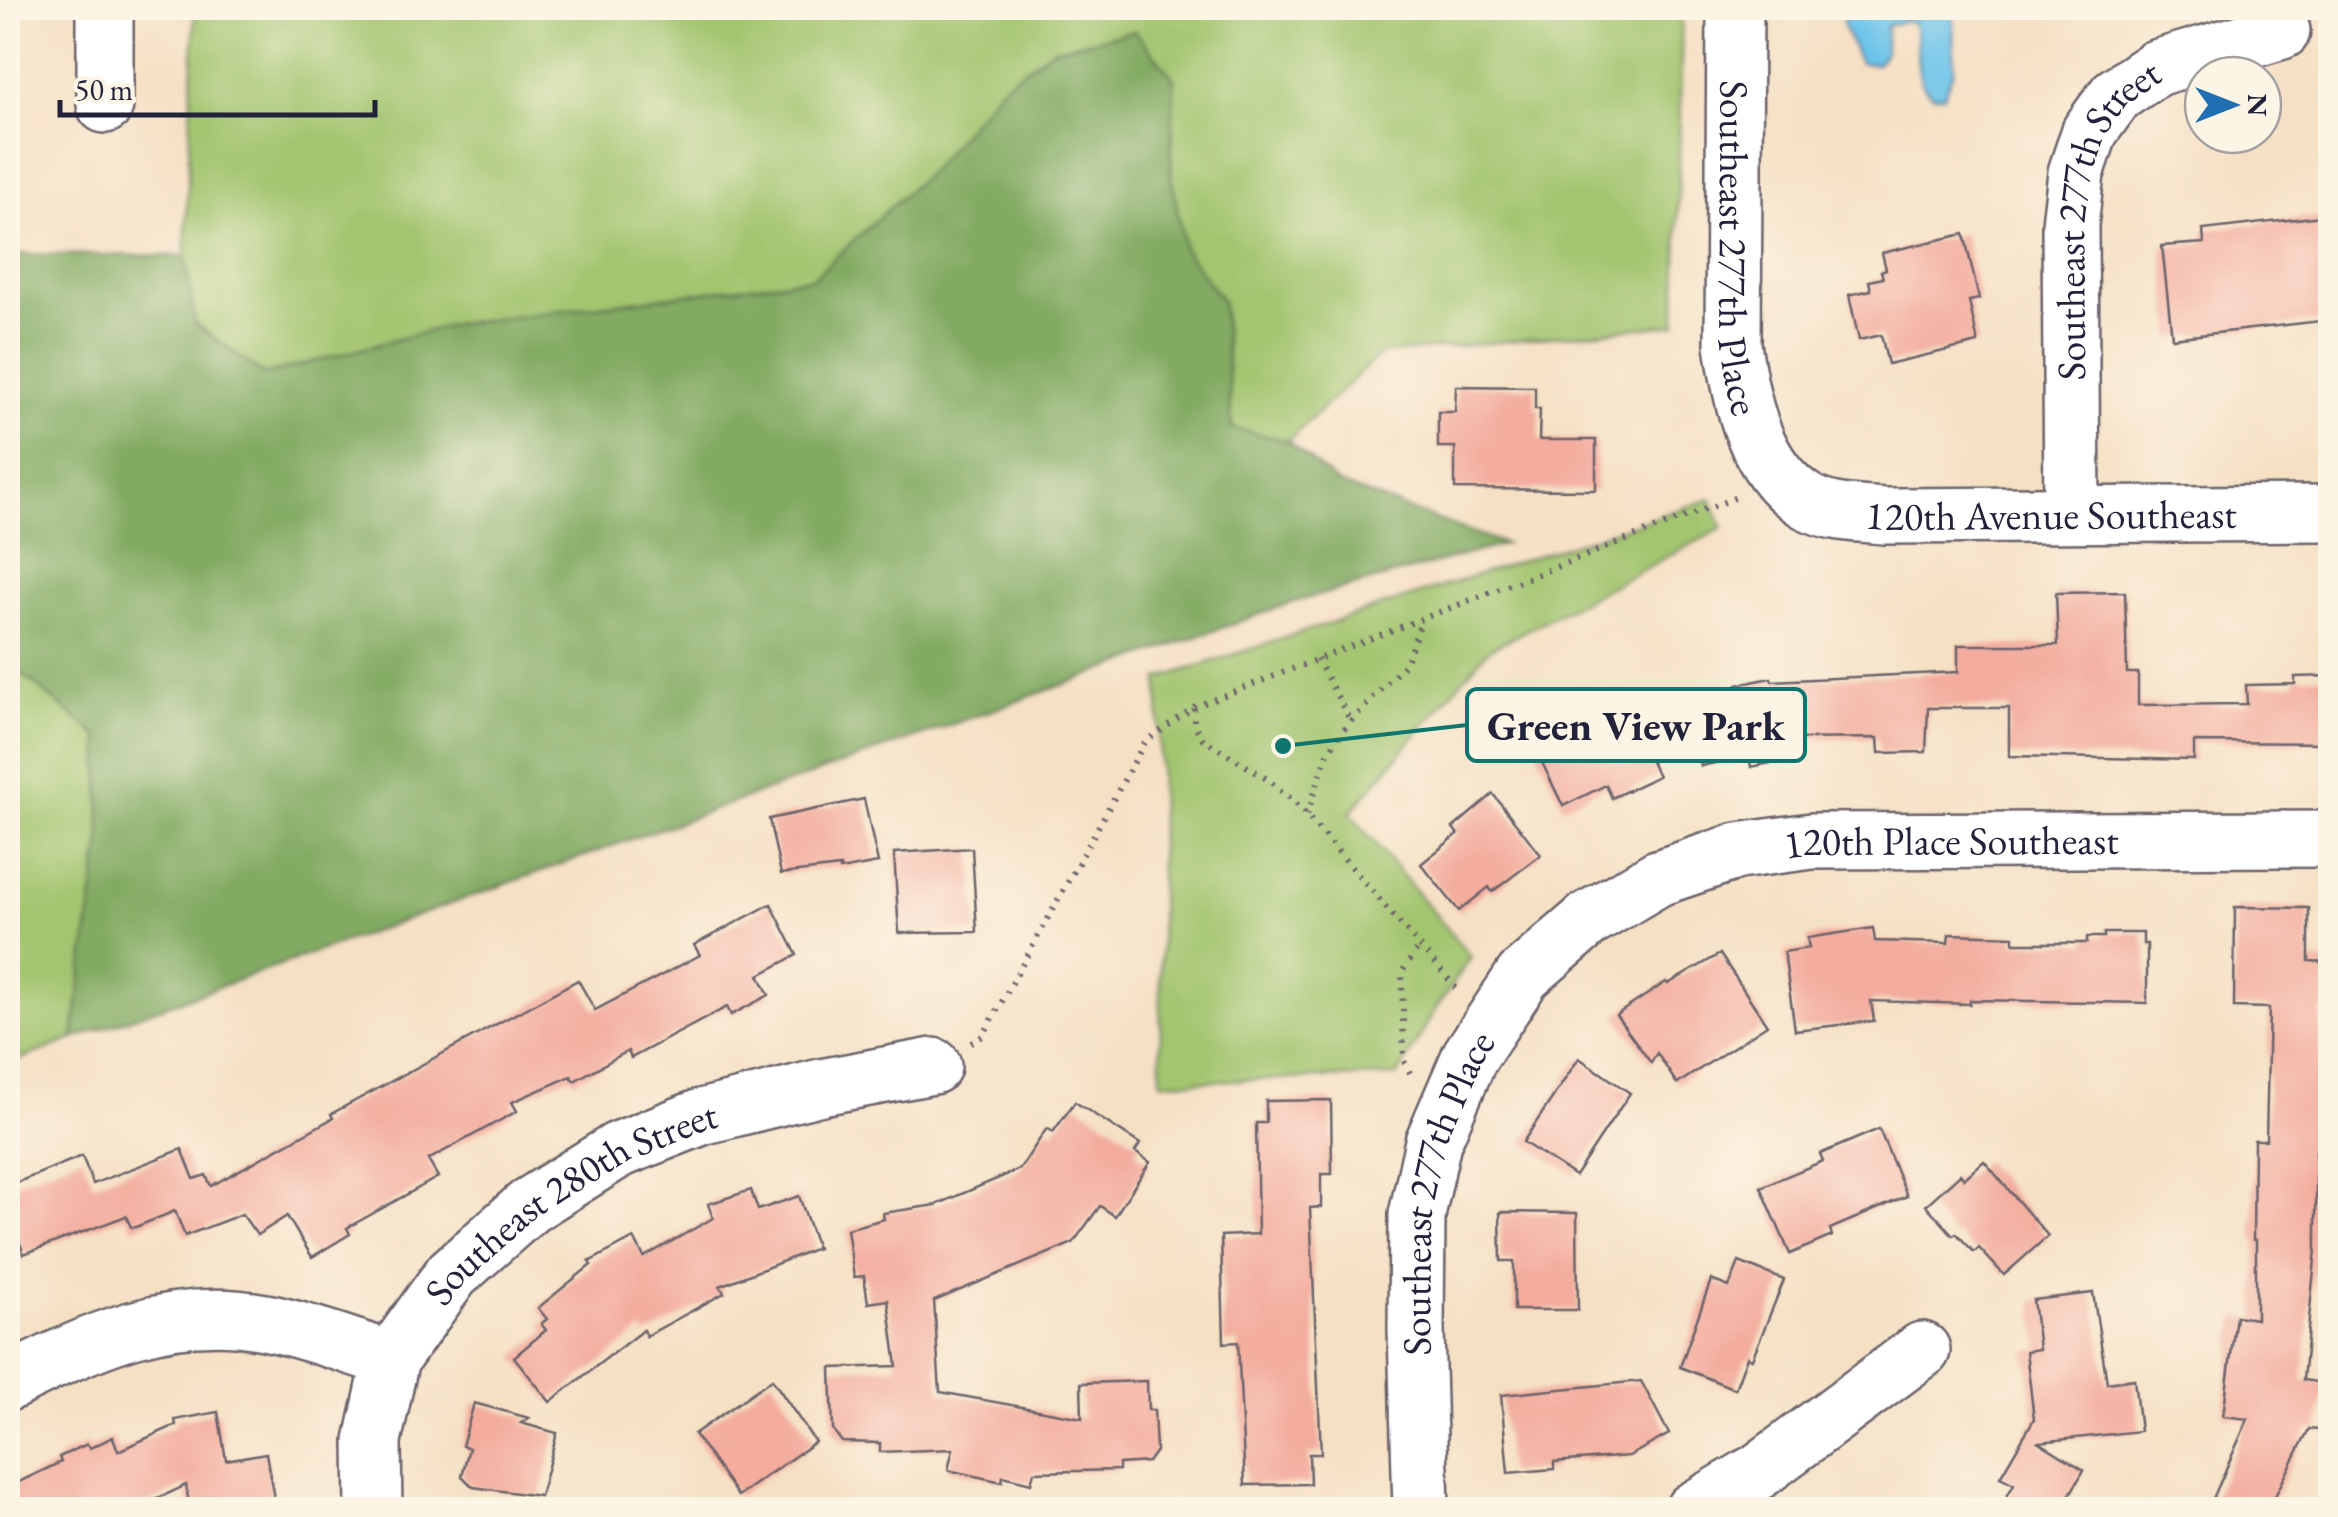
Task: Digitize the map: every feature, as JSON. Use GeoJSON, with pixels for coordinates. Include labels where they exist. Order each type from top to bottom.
{"type":"FeatureCollection","features":[{"type":"Feature","properties":{"kind":"street"},"geometry":{"type":"LineString","coordinates":[[105,8],[105,105]]}},
{"type":"Feature","properties":{"kind":"street","name":"Southeast 277th Place"},"geometry":{"type":"LineString","coordinates":[[1734,8],[1733,344],[1739,386],[1758,445],[1780,481]]}},
{"type":"Feature","properties":{"kind":"street","name":"Southeast 277th Street"},"geometry":{"type":"LineString","coordinates":[[2072,513],[2070,225],[2076,173],[2090,131],[2116,95],[2156,68],[2282,31]]}},
{"type":"Feature","properties":{"kind":"street","name":"120th Avenue Southeast"},"geometry":{"type":"LineString","coordinates":[[1780,481],[1811,503],[1846,513],[1886,516],[2330,513]]}},
{"type":"Feature","properties":{"kind":"street","name":"120th Place Southeast"},"geometry":{"type":"LineString","coordinates":[[1589,919],[1658,878],[1738,852],[1812,841],[2330,840]]}},
{"type":"Feature","properties":{"kind":"street","name":"Southeast 277th Place"},"geometry":{"type":"LineString","coordinates":[[1421,1510],[1417,1215],[1432,1142],[1470,1056],[1523,976],[1589,919]]}},
{"type":"Feature","properties":{"kind":"street","name":"Southeast 280th Street"},"geometry":{"type":"LineString","coordinates":[[374,1510],[374,1441],[391,1360],[452,1274],[529,1206],[618,1150],[701,1117],[821,1087],[933,1066]]}},
{"type":"Feature","properties":{"kind":"street"},"geometry":{"type":"LineString","coordinates":[[8,1383],[80,1346],[139,1326],[194,1317],[264,1321],[391,1360]]}},
{"type":"Feature","properties":{"kind":"street"},"geometry":{"type":"LineString","coordinates":[[1693,1510],[1759,1470],[1922,1350]]}},
{"type":"Feature","properties":{"kind":"path"},"geometry":{"type":"LineString","coordinates":[[933,1066],[983,1036],[1144,742],[1194,707],[1780,481]]}},
{"type":"Feature","properties":{"kind":"path"},"geometry":{"type":"LineString","coordinates":[[1308,815],[1327,755],[1351,722],[1405,664],[1423,619]]}},
{"type":"Feature","properties":{"kind":"path"},"geometry":{"type":"LineString","coordinates":[[1317,659],[1351,722]]}},
{"type":"Feature","properties":{"kind":"path"},"geometry":{"type":"LineString","coordinates":[[1194,707],[1194,724],[1202,739],[1267,779],[1308,815],[1418,946],[1491,1025]]}},
{"type":"Feature","properties":{"kind":"path"},"geometry":{"type":"LineString","coordinates":[[1418,946],[1402,972],[1404,1062],[1444,1116]]}},
{"type":"Feature","properties":{"kind":"green space"},"geometry":{"type":"Polygon","coordinates":[[[195,8],[1682,8],[1676,324],[1380,354],[1288,441],[1232,429],[1222,301],[1184,250],[1171,174],[1174,79],[1003,85],[930,171],[813,278],[455,324],[264,375],[195,324],[185,256],[195,8]]]}},
{"type":"Feature","properties":{"kind":"green space"},"geometry":{"type":"Polygon","coordinates":[[[1135,31],[1174,79],[1171,174],[1184,250],[1222,301],[1232,428],[1288,441],[1338,484],[1505,544],[1291,603],[73,1039],[101,839],[99,737],[15,668],[8,668],[8,254],[185,256],[195,324],[264,375],[455,324],[813,278],[930,171],[1003,85],[1052,49],[1135,31]]]}},
{"type":"Feature","properties":{"kind":"green space"},"geometry":{"type":"Polygon","coordinates":[[[1711,499],[1723,528],[1488,650],[1350,813],[1471,957],[1398,1076],[1161,1082],[1159,679],[1711,499]]]}},
{"type":"Feature","properties":{"kind":"green space"},"geometry":{"type":"Polygon","coordinates":[[[8,668],[15,668],[99,737],[101,839],[73,1039],[8,1064],[8,668]]]}},
{"type":"Feature","properties":{"kind":"water"},"geometry":{"type":"Polygon","coordinates":[[[1842,8],[1950,8],[1954,69],[1944,95],[1932,95],[1921,80],[1914,24],[1906,20],[1887,26],[1884,54],[1877,64],[1860,63],[1844,28],[1842,8]]]}},
{"type":"Feature","properties":{"kind":"building"},"geometry":{"type":"Polygon","coordinates":[[[2330,215],[2330,320],[2172,338],[2162,246],[2204,243],[2203,230],[2330,215]]]}},
{"type":"Feature","properties":{"kind":"building"},"geometry":{"type":"Polygon","coordinates":[[[1964,234],[1979,299],[1969,301],[1978,343],[1888,364],[1881,335],[1859,340],[1849,295],[1871,290],[1869,281],[1883,278],[1881,271],[1886,269],[1882,253],[1964,234]]]}},
{"type":"Feature","properties":{"kind":"building"},"geometry":{"type":"Polygon","coordinates":[[[1456,386],[1535,387],[1535,409],[1540,409],[1539,440],[1596,440],[1596,490],[1455,489],[1455,447],[1438,447],[1438,412],[1455,412],[1456,386]]]}},
{"type":"Feature","properties":{"kind":"building"},"geometry":{"type":"Polygon","coordinates":[[[2125,592],[2127,673],[2138,673],[2138,705],[2247,704],[2246,685],[2295,684],[2295,677],[2330,676],[2330,743],[2194,742],[2194,760],[2009,756],[2009,708],[1928,708],[1926,752],[1879,753],[1878,738],[1792,739],[1795,758],[1751,767],[1749,756],[1701,766],[1690,709],[1740,699],[1737,685],[1771,678],[1772,681],[1958,672],[1958,645],[2058,645],[2056,593],[2125,592]]]}},
{"type":"Feature","properties":{"kind":"building"},"geometry":{"type":"Polygon","coordinates":[[[1624,707],[1658,776],[1612,798],[1606,785],[1563,806],[1537,752],[1624,707]]]}},
{"type":"Feature","properties":{"kind":"building"},"geometry":{"type":"Polygon","coordinates":[[[1493,794],[1541,855],[1459,911],[1421,864],[1458,834],[1453,828],[1493,794]]]}},
{"type":"Feature","properties":{"kind":"building"},"geometry":{"type":"Polygon","coordinates":[[[864,799],[878,863],[781,874],[769,819],[864,799]]]}},
{"type":"Feature","properties":{"kind":"building"},"geometry":{"type":"Polygon","coordinates":[[[972,848],[977,932],[899,933],[894,853],[972,848]]]}},
{"type":"Feature","properties":{"kind":"building"},"geometry":{"type":"Polygon","coordinates":[[[771,904],[797,955],[759,975],[769,995],[731,1015],[727,1007],[631,1058],[628,1051],[574,1081],[571,1076],[512,1102],[517,1111],[428,1160],[438,1177],[347,1228],[350,1234],[312,1257],[287,1216],[257,1235],[242,1214],[185,1236],[175,1211],[136,1227],[131,1227],[126,1216],[24,1254],[8,1211],[8,1186],[82,1156],[93,1184],[182,1149],[194,1179],[206,1175],[211,1186],[333,1118],[331,1114],[578,980],[595,1010],[700,955],[694,945],[771,904]]]}},
{"type":"Feature","properties":{"kind":"building"},"geometry":{"type":"Polygon","coordinates":[[[2235,907],[2309,908],[2309,961],[2328,962],[2328,1010],[2321,1010],[2323,1151],[2316,1151],[2316,1249],[2303,1380],[2324,1383],[2318,1430],[2309,1429],[2268,1510],[2208,1510],[2248,1419],[2223,1416],[2236,1316],[2256,1319],[2254,1140],[2266,1140],[2269,1008],[2234,1007],[2235,907]]]}},
{"type":"Feature","properties":{"kind":"building"},"geometry":{"type":"Polygon","coordinates":[[[1873,928],[1875,941],[1948,943],[1949,934],[2014,936],[2014,943],[2087,943],[2087,937],[2104,937],[2104,933],[2143,933],[2143,944],[2147,944],[2147,1003],[1871,1001],[1874,1021],[1795,1030],[1784,952],[1809,948],[1807,938],[1873,928]]]}},
{"type":"Feature","properties":{"kind":"building"},"geometry":{"type":"Polygon","coordinates":[[[1720,954],[1767,1025],[1677,1084],[1657,1053],[1651,1063],[1616,1015],[1666,982],[1720,954]]]}},
{"type":"Feature","properties":{"kind":"building"},"geometry":{"type":"Polygon","coordinates":[[[1579,1058],[1630,1093],[1575,1176],[1523,1142],[1579,1058]]]}},
{"type":"Feature","properties":{"kind":"building"},"geometry":{"type":"Polygon","coordinates":[[[1331,1100],[1332,1174],[1321,1174],[1321,1207],[1310,1208],[1321,1454],[1309,1454],[1310,1484],[1245,1485],[1238,1342],[1224,1343],[1221,1236],[1258,1234],[1256,1123],[1266,1123],[1266,1101],[1331,1100]]]}},
{"type":"Feature","properties":{"kind":"building"},"geometry":{"type":"Polygon","coordinates":[[[1075,1102],[1140,1144],[1135,1152],[1150,1162],[1115,1216],[1100,1206],[1073,1243],[934,1301],[940,1392],[1082,1418],[1081,1383],[1147,1381],[1148,1410],[1154,1410],[1156,1451],[1148,1462],[1119,1464],[1119,1470],[1034,1472],[1031,1483],[1003,1476],[1002,1482],[948,1470],[953,1449],[880,1452],[880,1443],[842,1442],[833,1430],[831,1368],[897,1366],[888,1300],[868,1303],[864,1276],[854,1277],[847,1229],[884,1219],[883,1213],[936,1205],[1020,1169],[1047,1128],[1053,1132],[1075,1102]]]}},
{"type":"Feature","properties":{"kind":"building"},"geometry":{"type":"Polygon","coordinates":[[[1879,1129],[1907,1196],[1830,1229],[1832,1236],[1790,1254],[1761,1187],[1823,1161],[1820,1154],[1879,1129]]]}},
{"type":"Feature","properties":{"kind":"building"},"geometry":{"type":"Polygon","coordinates":[[[1984,1161],[2048,1236],[2004,1275],[1979,1248],[1974,1252],[1956,1233],[1953,1235],[1926,1205],[1960,1174],[1964,1179],[1984,1161]]]}},
{"type":"Feature","properties":{"kind":"building"},"geometry":{"type":"Polygon","coordinates":[[[751,1190],[758,1210],[799,1196],[817,1248],[720,1286],[724,1293],[646,1336],[643,1330],[550,1402],[514,1357],[546,1330],[541,1324],[547,1319],[538,1308],[591,1265],[589,1262],[634,1238],[644,1257],[713,1218],[708,1204],[751,1190]]]}},
{"type":"Feature","properties":{"kind":"building"},"geometry":{"type":"Polygon","coordinates":[[[1500,1212],[1577,1213],[1578,1310],[1514,1310],[1514,1261],[1501,1261],[1500,1212]]]}},
{"type":"Feature","properties":{"kind":"building"},"geometry":{"type":"Polygon","coordinates":[[[1739,1262],[1784,1280],[1752,1359],[1747,1357],[1735,1389],[1680,1367],[1711,1280],[1729,1287],[1739,1262]]]}},
{"type":"Feature","properties":{"kind":"building"},"geometry":{"type":"Polygon","coordinates":[[[2093,1293],[2107,1383],[2134,1379],[2140,1431],[2039,1442],[2084,1470],[2061,1510],[1999,1510],[2014,1484],[2000,1477],[2034,1419],[2026,1351],[2039,1349],[2033,1300],[2093,1293]]]}},
{"type":"Feature","properties":{"kind":"building"},"geometry":{"type":"Polygon","coordinates":[[[772,1379],[815,1442],[738,1496],[694,1434],[772,1379]]]}},
{"type":"Feature","properties":{"kind":"building"},"geometry":{"type":"Polygon","coordinates":[[[1641,1381],[1669,1434],[1629,1456],[1554,1462],[1554,1469],[1508,1473],[1501,1395],[1641,1381]]]}},
{"type":"Feature","properties":{"kind":"building"},"geometry":{"type":"Polygon","coordinates":[[[474,1403],[529,1418],[521,1423],[557,1433],[540,1496],[473,1487],[462,1476],[469,1448],[462,1446],[474,1403]]]}},
{"type":"Feature","properties":{"kind":"building"},"geometry":{"type":"Polygon","coordinates":[[[218,1412],[226,1460],[266,1453],[276,1510],[190,1510],[186,1485],[134,1510],[8,1510],[8,1487],[61,1462],[59,1457],[113,1437],[118,1451],[176,1425],[175,1420],[218,1412]]]}},
{"type":"Feature","properties":{"kind":"place","name":"Green View Park"},"geometry":{"type":"Point","coordinates":[1283,746]}}]}
